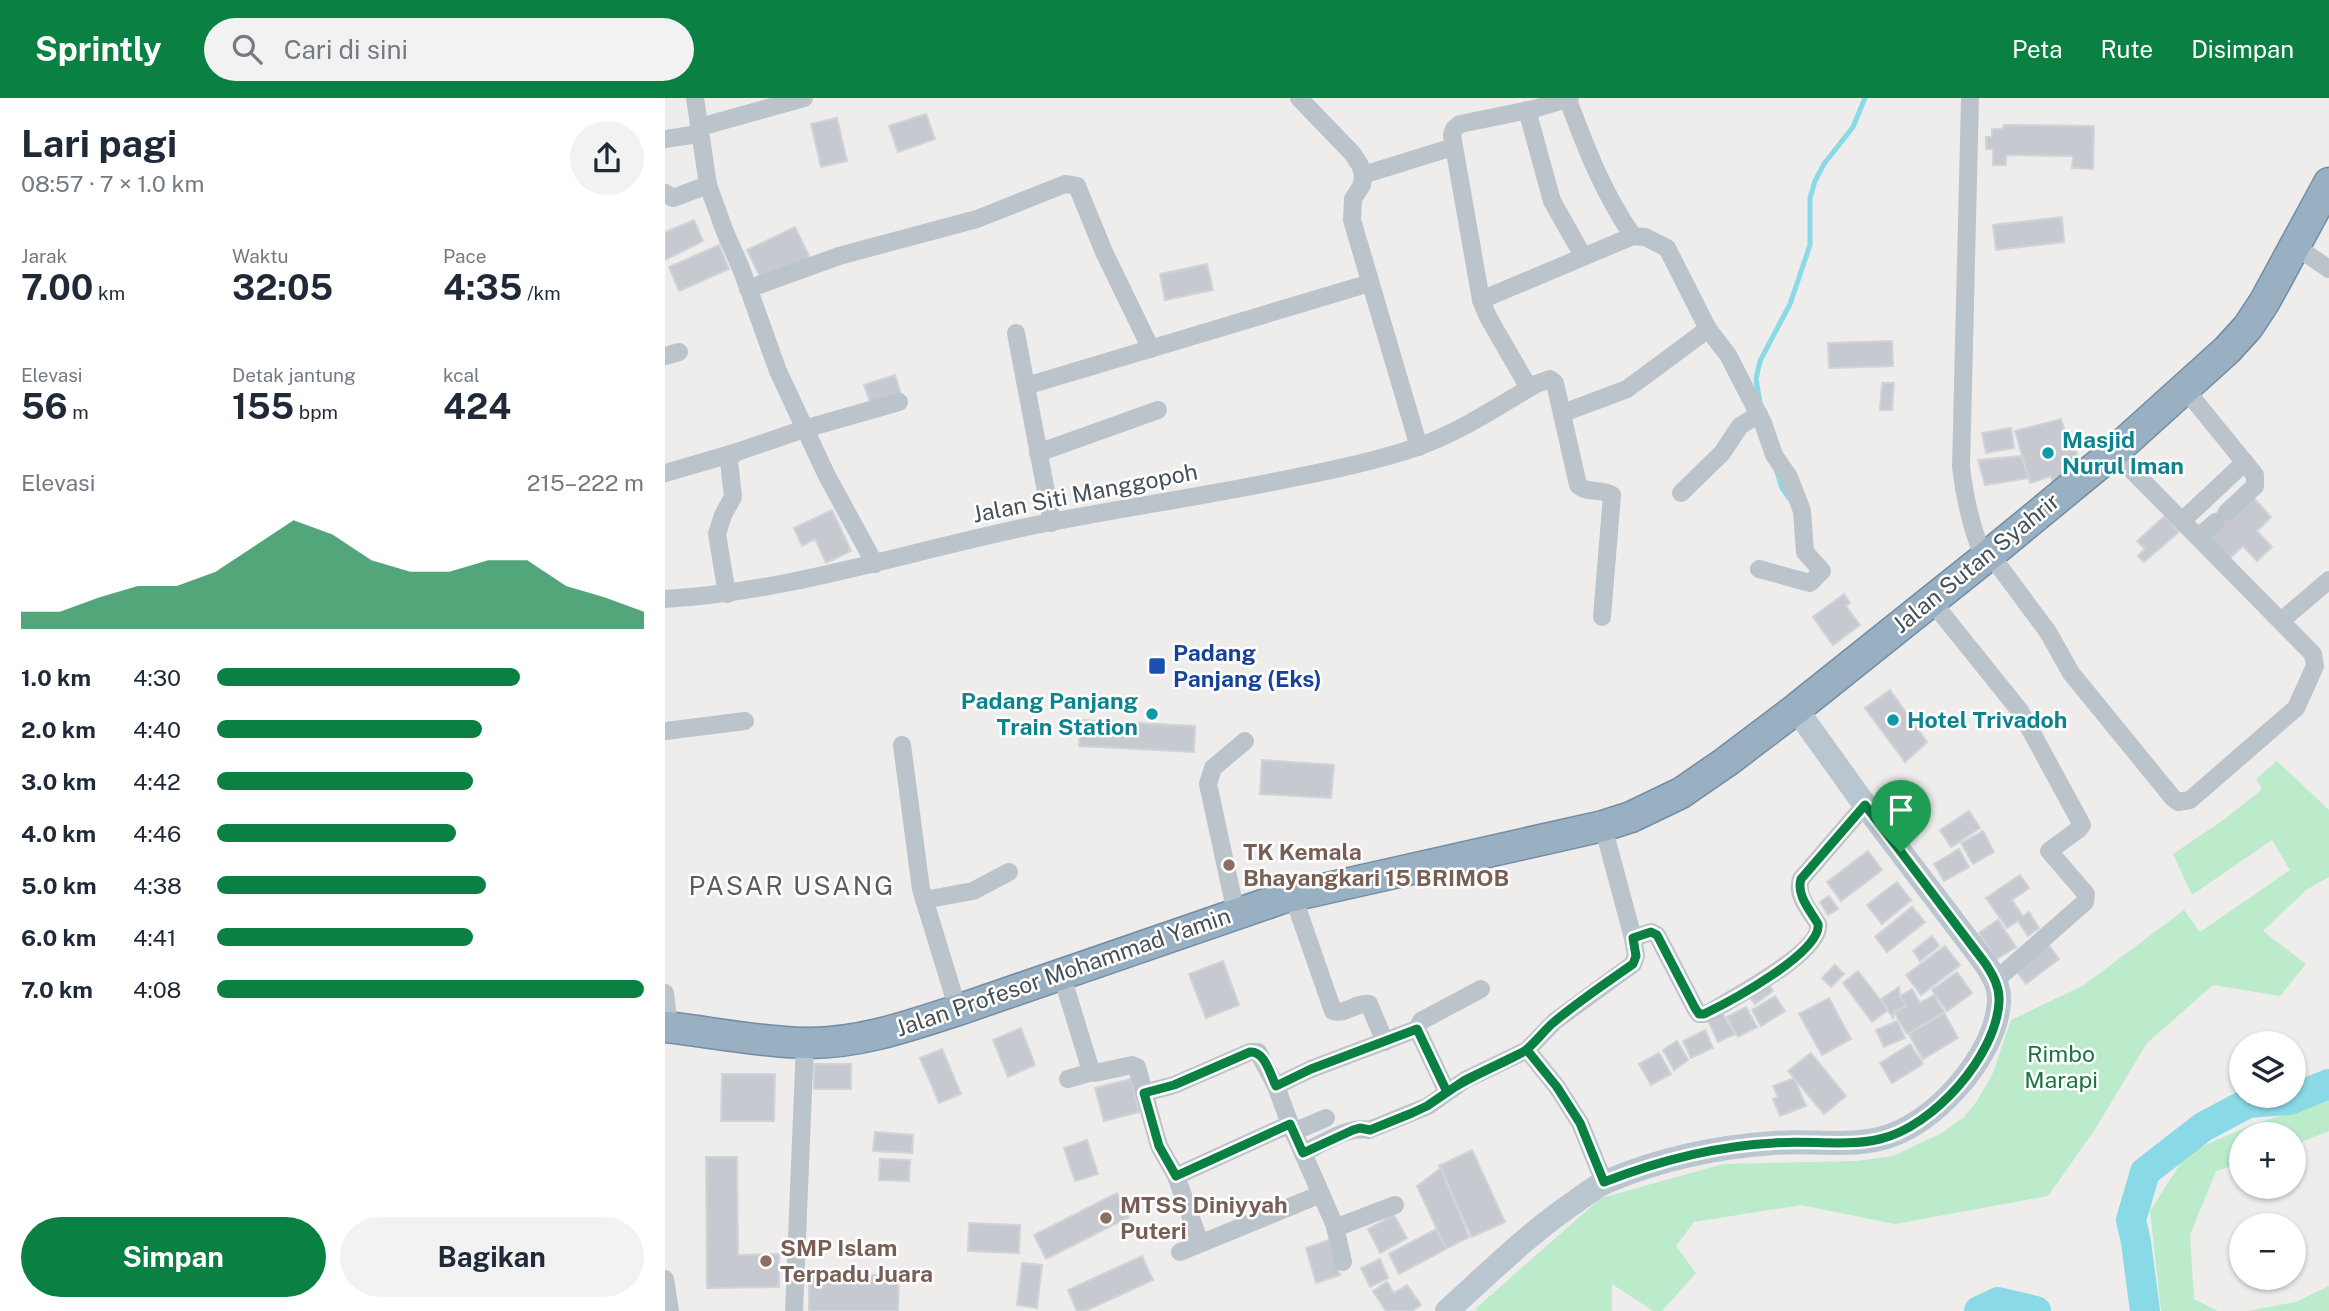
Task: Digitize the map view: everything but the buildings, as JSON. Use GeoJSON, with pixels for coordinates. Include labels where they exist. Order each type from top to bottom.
{"type":"FeatureCollection","features":[{"type":"Feature","properties":{"kind":"highway","name":"Jalan Sutan Syahrir"},"geometry":{"type":"LineString","coordinates":[[1796,709],[2114,452],[2227,350],[2248,327],[2329,183]]}},
{"type":"Feature","properties":{"kind":"highway","name":"Jalan Profesor Mohammad Yamin"},"geometry":{"type":"LineString","coordinates":[[667,1027],[805,1042],[836,1041],[872,1035],[958,1010],[1236,913],[1293,896],[1603,825],[1648,810],[1681,793],[1796,709]]}},
{"type":"Feature","properties":{"kind":"main road"},"geometry":{"type":"LineString","coordinates":[[1447,1311],[1554,1217],[1604,1182],[1646,1166],[1730,1148],[1774,1143],[1860,1142],[1881,1139],[1907,1129],[1931,1112],[1962,1082],[1985,1049],[1995,1025],[1999,1000],[1996,980],[1796,709]]}},
{"type":"Feature","properties":{"kind":"street"},"geometry":{"type":"LineString","coordinates":[[695,98],[708,185],[778,371],[804,429],[875,564]]}},
{"type":"Feature","properties":{"kind":"street"},"geometry":{"type":"LineString","coordinates":[[665,139],[804,98]]}},
{"type":"Feature","properties":{"kind":"street"},"geometry":{"type":"LineString","coordinates":[[1299,98],[1352,153],[1360,165],[1363,175],[1351,210],[1419,447]]}},
{"type":"Feature","properties":{"kind":"street"},"geometry":{"type":"LineString","coordinates":[[1970,98],[1961,467],[1973,533],[1987,556],[2048,632],[2071,673],[2178,802],[2190,800],[2296,708],[2316,661],[2313,653],[2114,452]]}},
{"type":"Feature","properties":{"kind":"street"},"geometry":{"type":"LineString","coordinates":[[1602,617],[1613,499],[1609,492],[1585,490],[1578,485],[1553,380],[1529,388],[1488,317],[1481,300],[1453,147],[1454,129],[1460,124],[1569,99],[1596,174],[1633,236]]}},
{"type":"Feature","properties":{"kind":"street"},"geometry":{"type":"LineString","coordinates":[[1527,110],[1552,201],[1583,256]]}},
{"type":"Feature","properties":{"kind":"street"},"geometry":{"type":"LineString","coordinates":[[1363,175],[1453,147]]}},
{"type":"Feature","properties":{"kind":"street"},"geometry":{"type":"LineString","coordinates":[[748,289],[839,257],[977,219],[1072,183],[1077,186],[1104,251],[1151,349]]}},
{"type":"Feature","properties":{"kind":"street"},"geometry":{"type":"LineString","coordinates":[[665,193],[673,198],[708,185]]}},
{"type":"Feature","properties":{"kind":"street"},"geometry":{"type":"LineString","coordinates":[[1481,300],[1633,236],[1645,237],[1667,248],[1708,329],[1728,355],[1759,414],[1774,455],[1787,472],[1802,511],[1805,552],[1822,571],[1810,583],[1759,569]]}},
{"type":"Feature","properties":{"kind":"street"},"geometry":{"type":"LineString","coordinates":[[2295,246],[2329,269]]}},
{"type":"Feature","properties":{"kind":"street"},"geometry":{"type":"LineString","coordinates":[[1025,386],[1370,283]]}},
{"type":"Feature","properties":{"kind":"street"},"geometry":{"type":"LineString","coordinates":[[1563,413],[1627,389],[1708,329]]}},
{"type":"Feature","properties":{"kind":"street"},"geometry":{"type":"LineString","coordinates":[[1016,333],[1052,523]]}},
{"type":"Feature","properties":{"kind":"street","name":"Jalan Siti Manggopoh"},"geometry":{"type":"LineString","coordinates":[[665,599],[727,594],[875,564],[937,547],[1052,523],[1337,469],[1419,447],[1472,421],[1529,388]]}},
{"type":"Feature","properties":{"kind":"street"},"geometry":{"type":"LineString","coordinates":[[2185,389],[2245,462],[2257,481],[2255,486],[2198,537]]}},
{"type":"Feature","properties":{"kind":"street"},"geometry":{"type":"LineString","coordinates":[[665,473],[899,402]]}},
{"type":"Feature","properties":{"kind":"street"},"geometry":{"type":"LineString","coordinates":[[1038,453],[1158,410]]}},
{"type":"Feature","properties":{"kind":"street"},"geometry":{"type":"LineString","coordinates":[[1681,493],[1722,453],[1740,426],[1759,414]]}},
{"type":"Feature","properties":{"kind":"street"},"geometry":{"type":"LineString","coordinates":[[727,594],[717,534],[733,497],[729,461],[734,453]]}},
{"type":"Feature","properties":{"kind":"street"},"geometry":{"type":"LineString","coordinates":[[2182,521],[2245,462]]}},
{"type":"Feature","properties":{"kind":"street"},"geometry":{"type":"LineString","coordinates":[[2281,621],[2329,580]]}},
{"type":"Feature","properties":{"kind":"street"},"geometry":{"type":"LineString","coordinates":[[1930,599],[2020,711],[2082,825],[2049,851],[2086,894],[2085,902],[1996,980]]}},
{"type":"Feature","properties":{"kind":"street"},"geometry":{"type":"LineString","coordinates":[[665,731],[744,721]]}},
{"type":"Feature","properties":{"kind":"street"},"geometry":{"type":"LineString","coordinates":[[1236,913],[1208,784],[1213,768],[1245,741]]}},
{"type":"Feature","properties":{"kind":"street"},"geometry":{"type":"LineString","coordinates":[[902,745],[924,900],[958,1010]]}},
{"type":"Feature","properties":{"kind":"street"},"geometry":{"type":"LineString","coordinates":[[1633,938],[1651,932],[1657,935],[1699,1014],[1710,1012],[1796,957],[1815,938],[1819,930],[1818,924],[1800,895],[1798,886],[1801,879],[1865,805]]}},
{"type":"Feature","properties":{"kind":"street"},"geometry":{"type":"LineString","coordinates":[[1303,1153],[1353,1130],[1370,1130],[1412,1113],[1465,1080],[1527,1050],[1555,1021],[1633,964],[1636,956],[1633,938],[1603,825]]}},
{"type":"Feature","properties":{"kind":"street"},"geometry":{"type":"LineString","coordinates":[[924,900],[973,891],[1009,872]]}},
{"type":"Feature","properties":{"kind":"street"},"geometry":{"type":"LineString","coordinates":[[1293,896],[1333,1011],[1339,1013],[1365,1003],[1369,1004],[1385,1042]]}},
{"type":"Feature","properties":{"kind":"street"},"geometry":{"type":"LineString","coordinates":[[1061,973],[1092,1072]]}},
{"type":"Feature","properties":{"kind":"street"},"geometry":{"type":"LineString","coordinates":[[1447,1092],[1417,1029],[1418,1023],[1481,989]]}},
{"type":"Feature","properties":{"kind":"street"},"geometry":{"type":"LineString","coordinates":[[665,993],[667,1027]]}},
{"type":"Feature","properties":{"kind":"street"},"geometry":{"type":"LineString","coordinates":[[1276,1086],[1311,1069],[1417,1029]]}},
{"type":"Feature","properties":{"kind":"street"},"geometry":{"type":"LineString","coordinates":[[794,1311],[805,1042]]}},
{"type":"Feature","properties":{"kind":"street"},"geometry":{"type":"LineString","coordinates":[[1527,1050],[1557,1087],[1580,1123],[1604,1182]]}},
{"type":"Feature","properties":{"kind":"street"},"geometry":{"type":"LineString","coordinates":[[1144,1093],[1174,1085],[1254,1051],[1261,1055],[1335,1228],[1343,1262]]}},
{"type":"Feature","properties":{"kind":"street"},"geometry":{"type":"LineString","coordinates":[[1068,1079],[1135,1065],[1159,1146],[1176,1176],[1200,1243]]}},
{"type":"Feature","properties":{"kind":"street"},"geometry":{"type":"LineString","coordinates":[[1176,1176],[1292,1128],[1326,1118]]}},
{"type":"Feature","properties":{"kind":"street"},"geometry":{"type":"LineString","coordinates":[[1180,1252],[1321,1194]]}},
{"type":"Feature","properties":{"kind":"street"},"geometry":{"type":"LineString","coordinates":[[1335,1228],[1395,1205]]}},
{"type":"Feature","properties":{"kind":"street"},"geometry":{"type":"LineString","coordinates":[[665,1279],[670,1311]]}},
{"type":"Feature","properties":{"kind":"green space","name":"Rimbo Marapi"},"geometry":{"type":"Polygon","coordinates":[[[2277,761],[2329,810],[2329,877],[2306,890],[2263,931],[2306,964],[2280,996],[2213,985],[2147,1043],[2094,1131],[2048,1196],[1895,1224],[1801,1205],[1694,1222],[1676,1246],[1696,1273],[1662,1311],[1653,1311],[1612,1284],[1612,1311],[1475,1309],[1601,1198],[1723,1164],[1856,1161],[1893,1156],[1942,1133],[1964,1117],[1977,1101],[1992,1075],[2011,1020],[2084,985],[2184,910],[2200,932],[2290,870],[2272,840],[2192,895],[2173,854],[2260,791],[2262,788],[2256,779],[2277,761]]]}},
{"type":"Feature","properties":{"kind":"green space"},"geometry":{"type":"Polygon","coordinates":[[[2329,1100],[2329,1131],[2306,1140],[2306,1122],[2260,1122],[2306,1108],[2329,1100]]]}},
{"type":"Feature","properties":{"kind":"green space"},"geometry":{"type":"Polygon","coordinates":[[[2229,1135],[2229,1167],[2216,1171],[2190,1235],[2194,1299],[2218,1311],[2161,1311],[2150,1211],[2187,1153],[2229,1135]]]}},
{"type":"Feature","properties":{"kind":"green space"},"geometry":{"type":"Polygon","coordinates":[[[2329,1286],[2329,1311],[2247,1311],[2296,1302],[2329,1286]]]}},
{"type":"Feature","properties":{"kind":"waterway"},"geometry":{"type":"LineString","coordinates":[[1760,403],[1756,379],[1760,361],[1790,304],[1810,245],[1810,198],[1815,181],[1824,164],[1853,127],[1865,98]]}},
{"type":"Feature","properties":{"kind":"waterway"},"geometry":{"type":"LineString","coordinates":[[1776,469],[1782,488],[1789,498]]}},
{"type":"Feature","properties":{"kind":"waterway"},"geometry":{"type":"LineString","coordinates":[[2145,1311],[2131,1220],[2145,1172],[2203,1127],[2248,1103],[2289,1100],[2329,1084]]}},
{"type":"Feature","properties":{"kind":"waterway"},"geometry":{"type":"LineString","coordinates":[[1979,1311],[1998,1302],[2036,1311]]}},
{"type":"Feature","properties":{"kind":"place","name":"Masjid Nurul Iman"},"geometry":{"type":"Point","coordinates":[2048,453]}},
{"type":"Feature","properties":{"kind":"place","name":"Padang Panjang (Eks)"},"geometry":{"type":"Point","coordinates":[1157,666]}},
{"type":"Feature","properties":{"kind":"place","name":"Padang Panjang Train Station"},"geometry":{"type":"Point","coordinates":[1152,714]}},
{"type":"Feature","properties":{"kind":"place","name":"Hotel Trivadoh"},"geometry":{"type":"Point","coordinates":[1893,720]}},
{"type":"Feature","properties":{"kind":"place","name":"TK Kemala Bhayangkari 15 BRIMOB"},"geometry":{"type":"Point","coordinates":[1229,865]}},
{"type":"Feature","properties":{"kind":"place","name":"MTSS Diniyyah Puteri"},"geometry":{"type":"Point","coordinates":[1106,1218]}},
{"type":"Feature","properties":{"kind":"place","name":"SMP Islam Terpadu Juara"},"geometry":{"type":"Point","coordinates":[766,1261]}},
{"type":"Feature","properties":{"kind":"district","name":"PASAR USANG"},"geometry":{"type":"Point","coordinates":[792,886]}},
{"type":"Feature","properties":{"kind":"route"},"geometry":{"type":"LineString","coordinates":[[1901,852],[1865,805],[1801,879],[1798,886],[1800,895],[1818,924],[1819,930],[1815,938],[1805,950],[1765,979],[1704,1014],[1699,1014],[1695,1008],[1657,935],[1651,932],[1633,938],[1636,956],[1633,964],[1555,1021],[1527,1050],[1513,1057],[1465,1080],[1447,1092],[1417,1029],[1311,1069],[1276,1086],[1261,1055],[1254,1051],[1174,1085],[1144,1093],[1159,1146],[1176,1176],[1290,1124],[1303,1153],[1353,1130],[1370,1130],[1412,1113],[1427,1106],[1465,1080],[1527,1050],[1557,1087],[1580,1123],[1604,1182],[1670,1159],[1730,1148],[1774,1143],[1849,1143],[1881,1139],[1907,1129],[1931,1112],[1962,1082],[1985,1049],[1995,1025],[1999,1000],[1996,980],[1985,963],[1901,852]]}}]}
